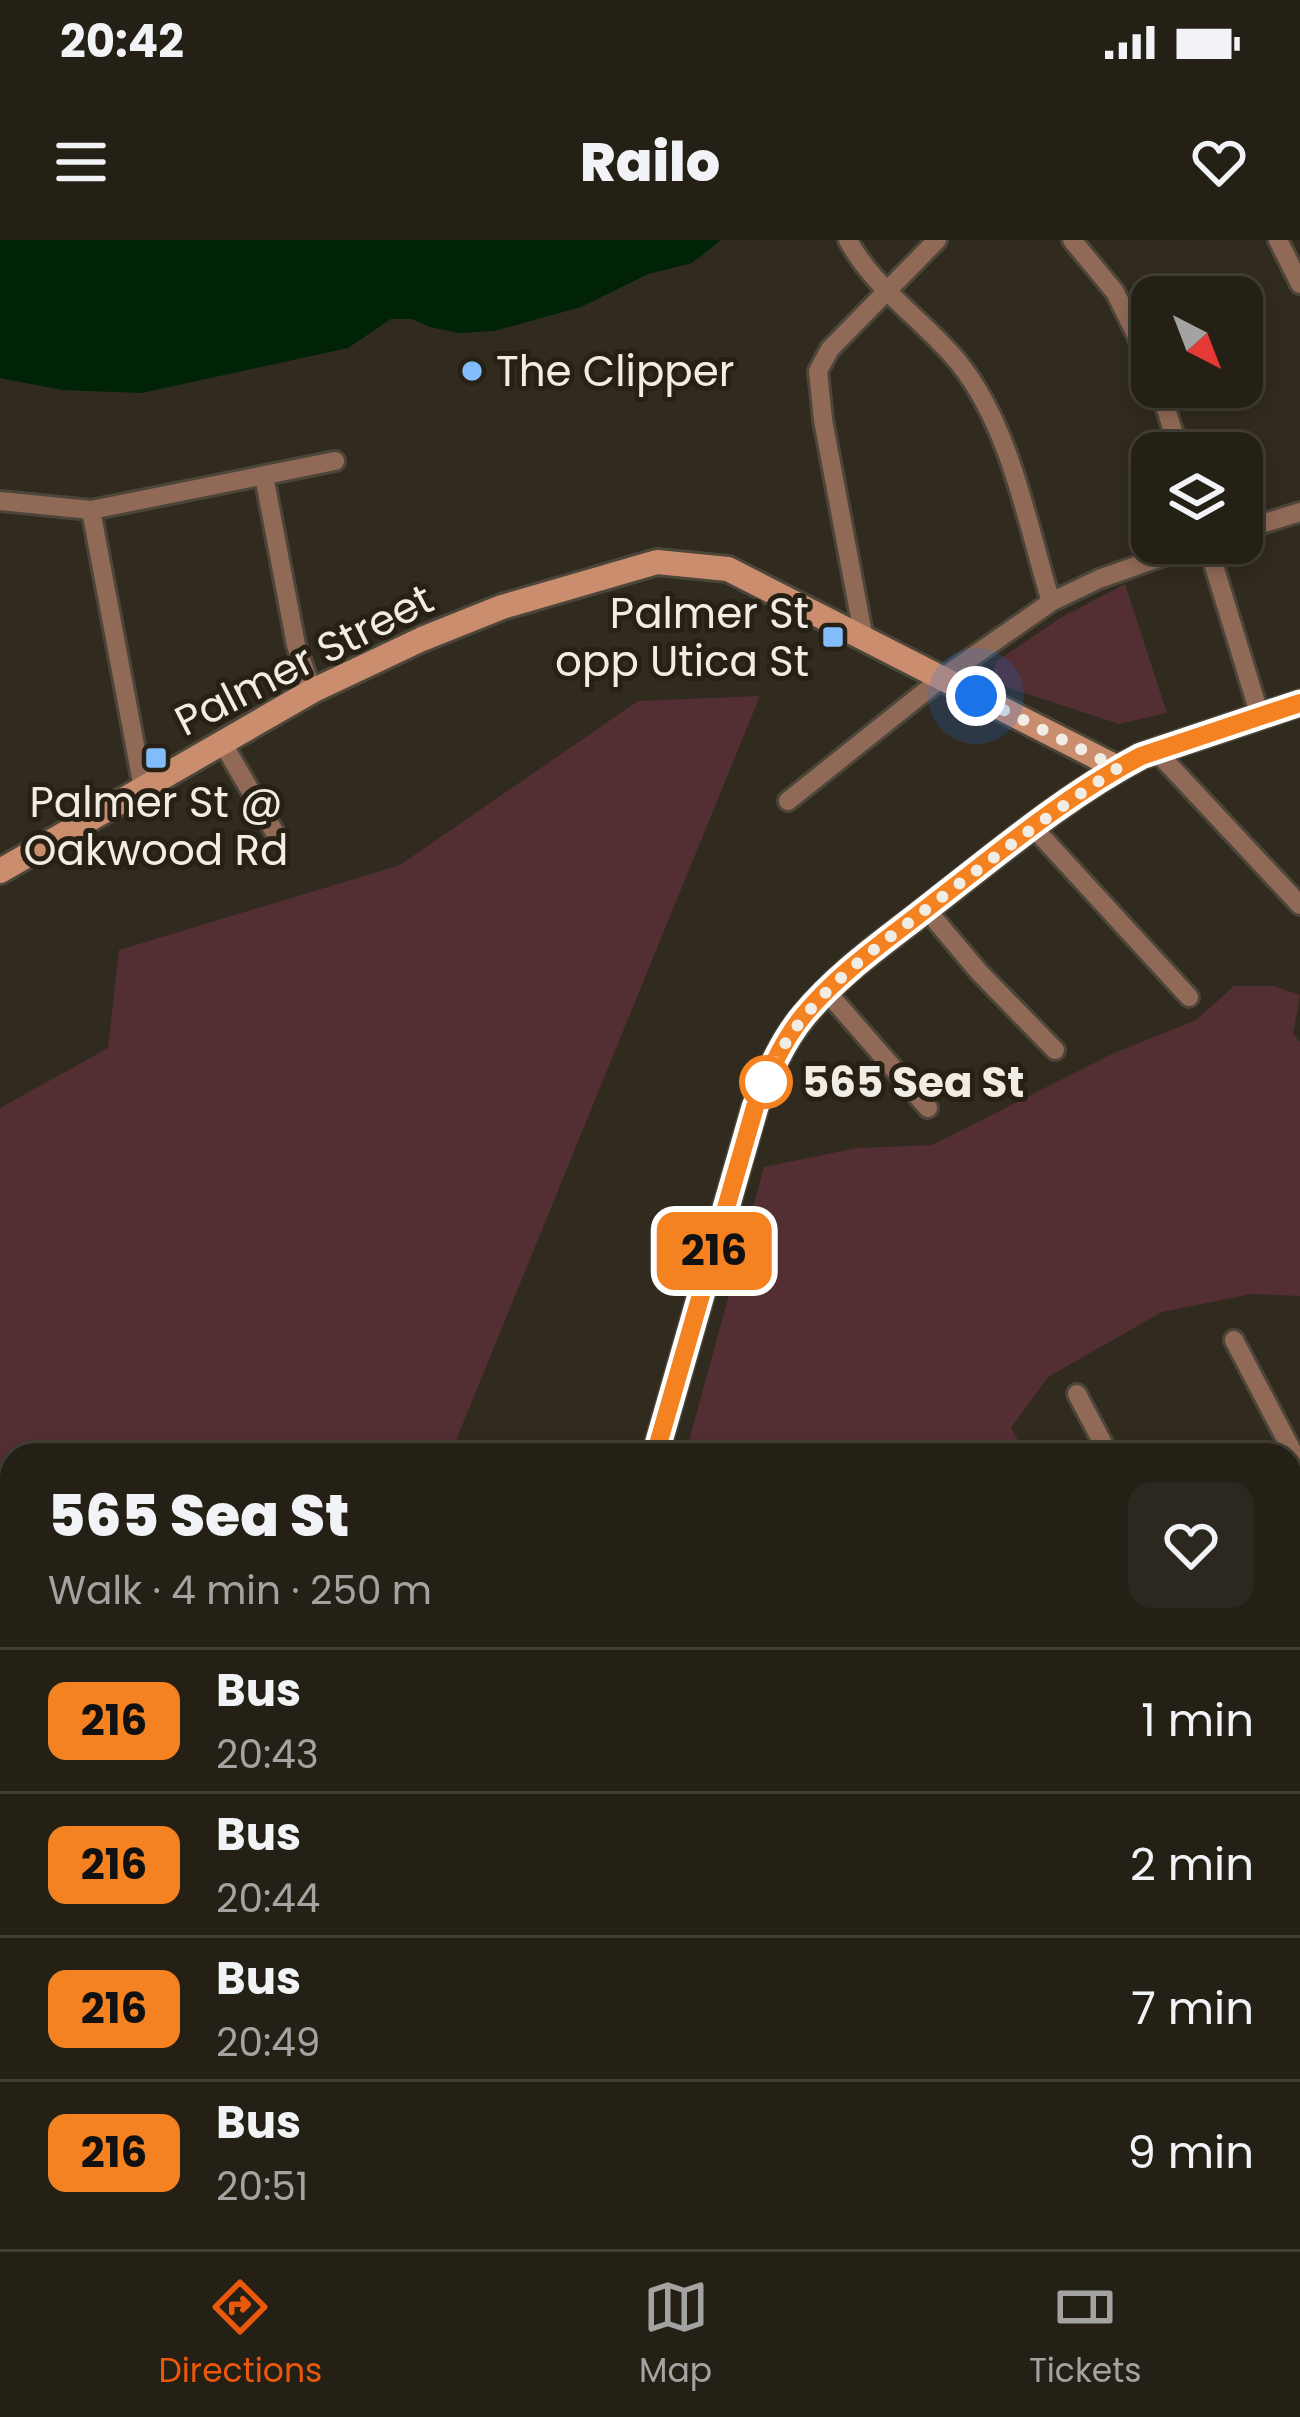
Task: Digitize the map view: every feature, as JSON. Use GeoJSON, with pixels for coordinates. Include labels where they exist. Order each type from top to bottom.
{"type":"FeatureCollection","features":[{"type":"Feature","properties":{"kind":"street"},"geometry":{"type":"LineString","coordinates":[[848,240],[864,266],[958,362],[980,392],[1003,446],[1051,602]]}},
{"type":"Feature","properties":{"kind":"street"},"geometry":{"type":"LineString","coordinates":[[864,639],[818,371],[830,349],[937,240]]}},
{"type":"Feature","properties":{"kind":"street"},"geometry":{"type":"LineString","coordinates":[[1072,240],[1114,292],[1131,326]]}},
{"type":"Feature","properties":{"kind":"street"},"geometry":{"type":"LineString","coordinates":[[1278,240],[1300,284]]}},
{"type":"Feature","properties":{"kind":"street"},"geometry":{"type":"LineString","coordinates":[[0,501],[91,510],[335,461]]}},
{"type":"Feature","properties":{"kind":"street"},"geometry":{"type":"LineString","coordinates":[[264,476],[296,645],[311,691]]}},
{"type":"Feature","properties":{"kind":"street"},"geometry":{"type":"LineString","coordinates":[[91,510],[143,788]]}},
{"type":"Feature","properties":{"kind":"street"},"geometry":{"type":"LineString","coordinates":[[1263,523],[1300,512]]}},
{"type":"Feature","properties":{"kind":"street","name":"Palmer Street"},"geometry":{"type":"LineString","coordinates":[[0,871],[361,665],[502,607],[657,562],[728,569],[1118,768]]}},
{"type":"Feature","properties":{"kind":"street"},"geometry":{"type":"LineString","coordinates":[[788,801],[942,678],[1051,602],[1143,564]]}},
{"type":"Feature","properties":{"kind":"street"},"geometry":{"type":"LineString","coordinates":[[1211,564],[1260,716]]}},
{"type":"Feature","properties":{"kind":"street"},"geometry":{"type":"LineString","coordinates":[[658,1443],[755,1107],[783,1046],[826,991],[1032,826],[1118,768],[1300,703]]}},
{"type":"Feature","properties":{"kind":"street"},"geometry":{"type":"LineString","coordinates":[[222,742],[278,838]]}},
{"type":"Feature","properties":{"kind":"street"},"geometry":{"type":"LineString","coordinates":[[1156,752],[1300,905]]}},
{"type":"Feature","properties":{"kind":"street"},"geometry":{"type":"LineString","coordinates":[[1032,826],[1189,997]]}},
{"type":"Feature","properties":{"kind":"street"},"geometry":{"type":"LineString","coordinates":[[926,909],[1055,1050]]}},
{"type":"Feature","properties":{"kind":"street"},"geometry":{"type":"LineString","coordinates":[[826,991],[928,1108]]}},
{"type":"Feature","properties":{"kind":"street"},"geometry":{"type":"LineString","coordinates":[[1234,1340],[1288,1443]]}},
{"type":"Feature","properties":{"kind":"street"},"geometry":{"type":"LineString","coordinates":[[1077,1394],[1103,1443]]}},
{"type":"Feature","properties":{"kind":"shaded area"},"geometry":{"type":"Polygon","coordinates":[[[0,240],[721,240],[692,263],[648,274],[581,307],[494,331],[459,333],[412,319],[391,319],[348,348],[142,393],[62,390],[0,378],[0,240]]]}},
{"type":"Feature","properties":{"kind":"shaded area"},"geometry":{"type":"Polygon","coordinates":[[[1125,584],[1167,713],[1119,724],[1000,685],[993,671],[997,661],[1060,618],[1125,584]]]}},
{"type":"Feature","properties":{"kind":"shaded area"},"geometry":{"type":"Polygon","coordinates":[[[760,696],[455,1443],[0,1443],[0,1108],[108,1048],[119,950],[400,865],[638,701],[760,696]]]}},
{"type":"Feature","properties":{"kind":"shaded area"},"geometry":{"type":"Polygon","coordinates":[[[1234,986],[1274,986],[1300,995],[1293,1034],[1300,1042],[1300,1296],[1251,1294],[1162,1312],[1048,1377],[1011,1428],[1019,1443],[688,1443],[764,1167],[857,1148],[932,1145],[1112,1054],[1196,1020],[1234,986]]]}},
{"type":"Feature","properties":{"kind":"bus line","name":"216"},"geometry":{"type":"LineString","coordinates":[[658,1443],[755,1107],[801,1019],[848,969],[1032,826],[1118,768],[1300,703]]}},
{"type":"Feature","properties":{"kind":"place","name":"The Clipper"},"geometry":{"type":"Point","coordinates":[472,371]}},
{"type":"Feature","properties":{"kind":"place","name":"Palmer St opp Utica St"},"geometry":{"type":"Point","coordinates":[833,637]}},
{"type":"Feature","properties":{"kind":"place","name":"Palmer St @ Oakwood Rd"},"geometry":{"type":"Point","coordinates":[156,758]}},
{"type":"Feature","properties":{"kind":"place","name":"565 Sea St"},"geometry":{"type":"Point","coordinates":[766,1082]}},
{"type":"Feature","properties":{"kind":"route"},"geometry":{"type":"LineString","coordinates":[[766,1082],[801,1019],[848,969],[1032,826],[1118,768],[976,696]]}}]}
